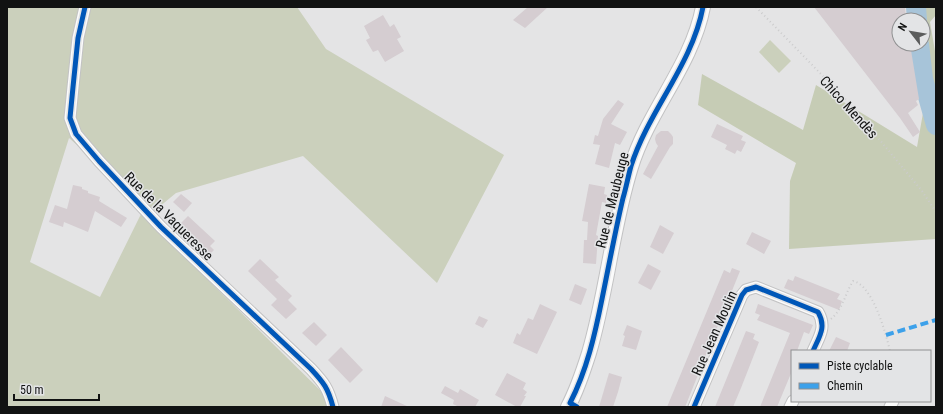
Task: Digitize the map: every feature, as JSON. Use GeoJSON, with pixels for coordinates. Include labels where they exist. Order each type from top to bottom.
{"type":"FeatureCollection","features":[{"type":"Feature","properties":{"kind":"street","name":"Rue de la Vaqueresse"},"geometry":{"type":"LineString","coordinates":[[85,7],[78,38],[72,87],[70,118],[76,134],[99,161],[161,227],[311,369],[325,384],[333,407]]}},
{"type":"Feature","properties":{"kind":"street","name":"Rue de Maubeuge"},"geometry":{"type":"LineString","coordinates":[[571,406],[595,332],[631,167],[644,131],[691,45],[700,20],[702,7]]}},
{"type":"Feature","properties":{"kind":"street","name":"Rue Jean Moulin"},"geometry":{"type":"LineString","coordinates":[[694,407],[742,295],[746,290],[756,287],[818,312],[822,319],[823,326]]}},
{"type":"Feature","properties":{"kind":"street"},"geometry":{"type":"LineString","coordinates":[[813,350],[823,326]]}},
{"type":"Feature","properties":{"kind":"path"},"geometry":{"type":"LineString","coordinates":[[823,326],[838,314],[848,289],[853,281],[857,282],[865,289],[878,310],[890,350]]}},
{"type":"Feature","properties":{"kind":"green space"},"geometry":{"type":"Polygon","coordinates":[[[7,7],[297,7],[326,49],[504,155],[437,283],[303,156],[176,193],[153,212],[69,138],[30,262],[100,297],[141,214],[325,395],[327,407],[7,407],[7,7]]]}},
{"type":"Feature","properties":{"kind":"green space"},"geometry":{"type":"Polygon","coordinates":[[[909,7],[936,7],[936,15],[931,21],[931,12],[909,12],[909,7]]]}},
{"type":"Feature","properties":{"kind":"green space"},"geometry":{"type":"Polygon","coordinates":[[[931,28],[936,57],[936,239],[789,249],[790,181],[796,163],[698,105],[702,74],[803,130],[816,85],[917,147],[923,113],[914,52],[931,52],[931,28]]]}},
{"type":"Feature","properties":{"kind":"green space"},"geometry":{"type":"Polygon","coordinates":[[[770,40],[791,61],[779,73],[759,52],[770,40]]]}},
{"type":"Feature","properties":{"kind":"building"},"geometry":{"type":"Polygon","coordinates":[[[528,7],[548,7],[525,28],[513,20],[528,7]]]}},
{"type":"Feature","properties":{"kind":"building"},"geometry":{"type":"Polygon","coordinates":[[[814,7],[905,7],[905,12],[891,12],[891,52],[911,52],[919,99],[916,101],[918,105],[908,113],[920,132],[913,137],[814,7]]]}},
{"type":"Feature","properties":{"kind":"building"},"geometry":{"type":"Polygon","coordinates":[[[383,15],[390,27],[394,24],[401,37],[397,39],[404,51],[385,62],[378,50],[373,52],[366,40],[370,38],[364,26],[383,15]]]}},
{"type":"Feature","properties":{"kind":"building"},"geometry":{"type":"Polygon","coordinates":[[[618,100],[624,104],[611,124],[627,132],[620,145],[615,143],[609,168],[595,164],[600,145],[593,144],[595,135],[598,136],[603,119],[618,100]]]}},
{"type":"Feature","properties":{"kind":"building"},"geometry":{"type":"Polygon","coordinates":[[[717,124],[743,136],[741,140],[746,142],[741,152],[737,150],[735,154],[725,149],[727,145],[711,137],[717,124]]]}},
{"type":"Feature","properties":{"kind":"building"},"geometry":{"type":"Polygon","coordinates":[[[661,131],[668,131],[671,134],[673,137],[673,144],[651,179],[643,174],[658,146],[655,139],[656,135],[661,131]]]}},
{"type":"Feature","properties":{"kind":"building"},"geometry":{"type":"Polygon","coordinates":[[[589,184],[605,187],[604,194],[607,195],[606,203],[602,202],[596,235],[598,236],[596,264],[583,263],[584,240],[587,240],[588,222],[582,221],[589,184]]]}},
{"type":"Feature","properties":{"kind":"building"},"geometry":{"type":"Polygon","coordinates":[[[73,185],[82,187],[82,189],[88,191],[88,193],[100,197],[99,201],[127,218],[121,227],[95,211],[88,232],[64,222],[63,227],[49,222],[55,205],[67,209],[73,185]]]}},
{"type":"Feature","properties":{"kind":"building"},"geometry":{"type":"Polygon","coordinates":[[[181,194],[192,203],[184,212],[173,202],[181,194]]]}},
{"type":"Feature","properties":{"kind":"building"},"geometry":{"type":"Polygon","coordinates":[[[188,216],[215,241],[210,246],[214,250],[205,259],[174,230],[188,216]]]}},
{"type":"Feature","properties":{"kind":"building"},"geometry":{"type":"Polygon","coordinates":[[[660,225],[674,233],[663,254],[650,247],[660,225]]]}},
{"type":"Feature","properties":{"kind":"building"},"geometry":{"type":"Polygon","coordinates":[[[752,232],[771,241],[764,254],[746,244],[752,232]]]}},
{"type":"Feature","properties":{"kind":"building"},"geometry":{"type":"Polygon","coordinates":[[[260,259],[279,277],[275,280],[292,296],[288,300],[297,309],[286,319],[271,305],[277,299],[248,271],[260,259]]]}},
{"type":"Feature","properties":{"kind":"building"},"geometry":{"type":"Polygon","coordinates":[[[648,264],[661,271],[651,290],[638,283],[648,264]]]}},
{"type":"Feature","properties":{"kind":"building"},"geometry":{"type":"Polygon","coordinates":[[[732,268],[740,271],[685,407],[667,407],[724,270],[730,273],[732,268]]]}},
{"type":"Feature","properties":{"kind":"building"},"geometry":{"type":"Polygon","coordinates":[[[795,276],[840,294],[837,299],[842,301],[839,310],[784,288],[788,279],[793,281],[795,276]]]}},
{"type":"Feature","properties":{"kind":"building"},"geometry":{"type":"Polygon","coordinates":[[[575,284],[587,289],[581,305],[569,300],[575,284]]]}},
{"type":"Feature","properties":{"kind":"building"},"geometry":{"type":"Polygon","coordinates":[[[540,304],[557,312],[537,354],[513,343],[517,333],[520,335],[528,318],[533,320],[540,304]]]}},
{"type":"Feature","properties":{"kind":"building"},"geometry":{"type":"Polygon","coordinates":[[[758,304],[813,325],[809,334],[804,332],[797,350],[791,350],[791,373],[777,407],[760,407],[790,333],[757,320],[760,315],[755,313],[758,304]]]}},
{"type":"Feature","properties":{"kind":"building"},"geometry":{"type":"Polygon","coordinates":[[[479,316],[488,320],[483,328],[475,324],[479,316]]]}},
{"type":"Feature","properties":{"kind":"building"},"geometry":{"type":"Polygon","coordinates":[[[314,322],[327,335],[316,346],[302,333],[314,322]]]}},
{"type":"Feature","properties":{"kind":"building"},"geometry":{"type":"Polygon","coordinates":[[[627,325],[642,331],[636,350],[622,346],[625,336],[623,335],[627,325]]]}},
{"type":"Feature","properties":{"kind":"building"},"geometry":{"type":"Polygon","coordinates":[[[746,331],[755,334],[753,339],[759,342],[741,388],[733,407],[715,407],[746,331]]]}},
{"type":"Feature","properties":{"kind":"building"},"geometry":{"type":"Polygon","coordinates":[[[836,337],[850,343],[847,350],[830,350],[836,337]]]}},
{"type":"Feature","properties":{"kind":"building"},"geometry":{"type":"Polygon","coordinates":[[[341,347],[363,370],[350,383],[328,360],[341,347]]]}},
{"type":"Feature","properties":{"kind":"building"},"geometry":{"type":"Polygon","coordinates":[[[507,373],[526,383],[523,389],[527,392],[524,396],[526,396],[520,407],[517,407],[495,395],[507,373]]]}},
{"type":"Feature","properties":{"kind":"building"},"geometry":{"type":"Polygon","coordinates":[[[609,373],[622,377],[618,392],[613,407],[599,407],[609,373]]]}},
{"type":"Feature","properties":{"kind":"building"},"geometry":{"type":"Polygon","coordinates":[[[445,386],[458,393],[460,389],[479,400],[475,407],[459,407],[453,404],[454,400],[441,393],[445,386]]]}},
{"type":"Feature","properties":{"kind":"building"},"geometry":{"type":"Polygon","coordinates":[[[385,396],[409,407],[381,407],[385,396]]]}},
{"type":"Feature","properties":{"kind":"waterway"},"geometry":{"type":"LineString","coordinates":[[916,7],[916,12]]}},
{"type":"Feature","properties":{"kind":"waterway"},"geometry":{"type":"LineString","coordinates":[[920,52],[923,79],[936,125]]}},
{"type":"Feature","properties":{"kind":"marked path"},"geometry":{"type":"LineString","coordinates":[[886,335],[936,320]]}},
{"type":"Feature","properties":{"kind":"cycle path"},"geometry":{"type":"LineString","coordinates":[[85,7],[78,38],[70,118],[76,134],[99,161],[161,227],[311,369],[325,386],[333,407]]}},
{"type":"Feature","properties":{"kind":"cycle path"},"geometry":{"type":"LineString","coordinates":[[577,407],[570,403],[586,365],[593,339],[631,166],[648,126],[690,48],[703,7]]}},
{"type":"Feature","properties":{"kind":"cycle path"},"geometry":{"type":"LineString","coordinates":[[694,407],[742,295],[746,290],[756,287],[818,312],[821,317],[822,327],[820,336],[813,350]]}}]}
